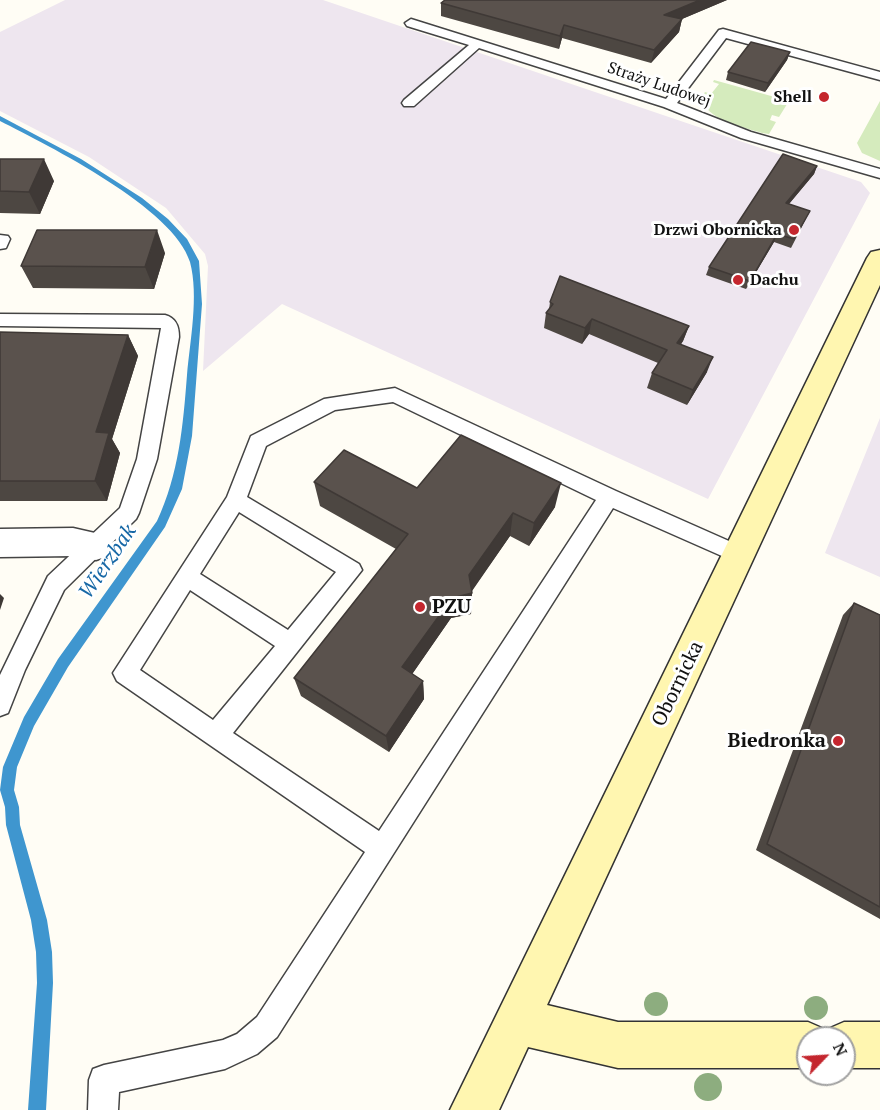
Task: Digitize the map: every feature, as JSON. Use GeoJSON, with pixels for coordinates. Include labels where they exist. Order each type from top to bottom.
{"type":"FeatureCollection","features":[{"type":"Feature","properties":{"kind":"main road","name":"Obornicka"},"geometry":{"type":"LineString","coordinates":[[474,1110],[880,258]]}},
{"type":"Feature","properties":{"kind":"main road"},"geometry":{"type":"LineString","coordinates":[[516,1021],[618,1045],[796,1045]]}},
{"type":"Feature","properties":{"kind":"main road"},"geometry":{"type":"LineString","coordinates":[[856,1045],[880,1044]]}},
{"type":"Feature","properties":{"kind":"street"},"geometry":{"type":"LineString","coordinates":[[0,543],[74,542],[96,546]]}},
{"type":"Feature","properties":{"kind":"lane","name":"Straży Ludowej"},"geometry":{"type":"LineString","coordinates":[[411,23],[669,104],[692,116],[791,149],[880,174]]}},
{"type":"Feature","properties":{"kind":"lane","name":"Straży Ludowej"},"geometry":{"type":"LineString","coordinates":[[399,33],[427,29]]}},
{"type":"Feature","properties":{"kind":"lane"},"geometry":{"type":"LineString","coordinates":[[669,104],[723,33],[880,76]]}},
{"type":"Feature","properties":{"kind":"lane"},"geometry":{"type":"LineString","coordinates":[[410,104],[476,45]]}},
{"type":"Feature","properties":{"kind":"lane"},"geometry":{"type":"LineString","coordinates":[[0,320],[165,321],[170,327],[147,459],[129,513],[56,583],[14,668],[0,705]]}},
{"type":"Feature","properties":{"kind":"lane"},"geometry":{"type":"LineString","coordinates":[[381,848],[125,673],[236,500],[258,441],[331,404],[395,395],[609,497],[740,555]]}},
{"type":"Feature","properties":{"kind":"lane"},"geometry":{"type":"LineString","coordinates":[[103,1110],[104,1080],[225,1054],[247,1044],[267,1027],[609,497]]}},
{"type":"Feature","properties":{"kind":"lane"},"geometry":{"type":"LineString","coordinates":[[216,735],[351,570],[236,500]]}},
{"type":"Feature","properties":{"kind":"lane"},"geometry":{"type":"LineString","coordinates":[[186,576],[290,644]]}},
{"type":"Feature","properties":{"kind":"shaded area"},"geometry":{"type":"Polygon","coordinates":[[[65,0],[323,0],[861,182],[870,193],[708,499],[282,304],[203,371],[208,266],[205,254],[166,208],[89,157],[0,111],[0,32],[65,0]]]}},
{"type":"Feature","properties":{"kind":"shaded area"},"geometry":{"type":"Polygon","coordinates":[[[880,418],[880,577],[825,553],[880,418]]]}},
{"type":"Feature","properties":{"kind":"green space"},"geometry":{"type":"Polygon","coordinates":[[[714,80],[789,101],[779,117],[772,115],[770,120],[776,122],[769,134],[762,133],[717,117],[704,105],[702,97],[705,92],[711,94],[719,84],[713,82],[714,80]]]}},
{"type":"Feature","properties":{"kind":"green space"},"geometry":{"type":"Polygon","coordinates":[[[880,101],[880,161],[862,153],[857,143],[880,101]]]}},
{"type":"Feature","properties":{"kind":"building"},"geometry":{"type":"Polygon","coordinates":[[[445,0],[700,0],[664,15],[682,19],[654,50],[564,25],[560,36],[441,3],[445,0]]]}},
{"type":"Feature","properties":{"kind":"building"},"geometry":{"type":"Polygon","coordinates":[[[751,42],[790,52],[768,83],[728,72],[751,42]]]}},
{"type":"Feature","properties":{"kind":"building"},"geometry":{"type":"Polygon","coordinates":[[[783,154],[817,166],[786,203],[810,211],[794,239],[777,234],[750,281],[709,267],[783,154]]]}},
{"type":"Feature","properties":{"kind":"building"},"geometry":{"type":"Polygon","coordinates":[[[0,159],[44,159],[29,192],[0,191],[0,159]]]}},
{"type":"Feature","properties":{"kind":"building"},"geometry":{"type":"Polygon","coordinates":[[[37,230],[157,230],[145,267],[21,266],[37,230]]]}},
{"type":"Feature","properties":{"kind":"building"},"geometry":{"type":"Polygon","coordinates":[[[560,276],[689,326],[677,343],[713,357],[693,390],[652,373],[667,350],[592,319],[585,328],[546,313],[553,304],[550,302],[560,276]]]}},
{"type":"Feature","properties":{"kind":"building"},"geometry":{"type":"Polygon","coordinates":[[[0,332],[128,335],[96,432],[109,433],[95,481],[0,481],[0,332]]]}},
{"type":"Feature","properties":{"kind":"building","name":"PZU"},"geometry":{"type":"Polygon","coordinates":[[[461,435],[561,483],[534,523],[513,513],[469,575],[472,593],[452,598],[402,667],[423,681],[386,736],[294,678],[408,534],[314,482],[344,450],[417,488],[461,435]]]}},
{"type":"Feature","properties":{"kind":"building","name":"Biedronka"},"geometry":{"type":"Polygon","coordinates":[[[854,603],[880,615],[880,907],[767,844],[854,603]]]}},
{"type":"Feature","properties":{"kind":"waterway","name":"Wierzbak"},"geometry":{"type":"LineString","coordinates":[[0,118],[110,179],[165,221],[184,241],[194,261],[197,288],[197,320],[187,436],[176,489],[161,524],[63,663],[29,722],[10,767],[7,790],[12,807],[13,825],[39,920],[44,952],[45,983],[37,1110]]}},
{"type":"Feature","properties":{"kind":"place","name":"Shell"},"geometry":{"type":"Point","coordinates":[824,97]}},
{"type":"Feature","properties":{"kind":"place","name":"Drzwi Obornicka"},"geometry":{"type":"Point","coordinates":[794,230]}},
{"type":"Feature","properties":{"kind":"place","name":"Dachu"},"geometry":{"type":"Point","coordinates":[738,280]}},
{"type":"Feature","properties":{"kind":"place","name":"PZU"},"geometry":{"type":"Point","coordinates":[420,607]}},
{"type":"Feature","properties":{"kind":"place","name":"Biedronka"},"geometry":{"type":"Point","coordinates":[838,741]}}]}
